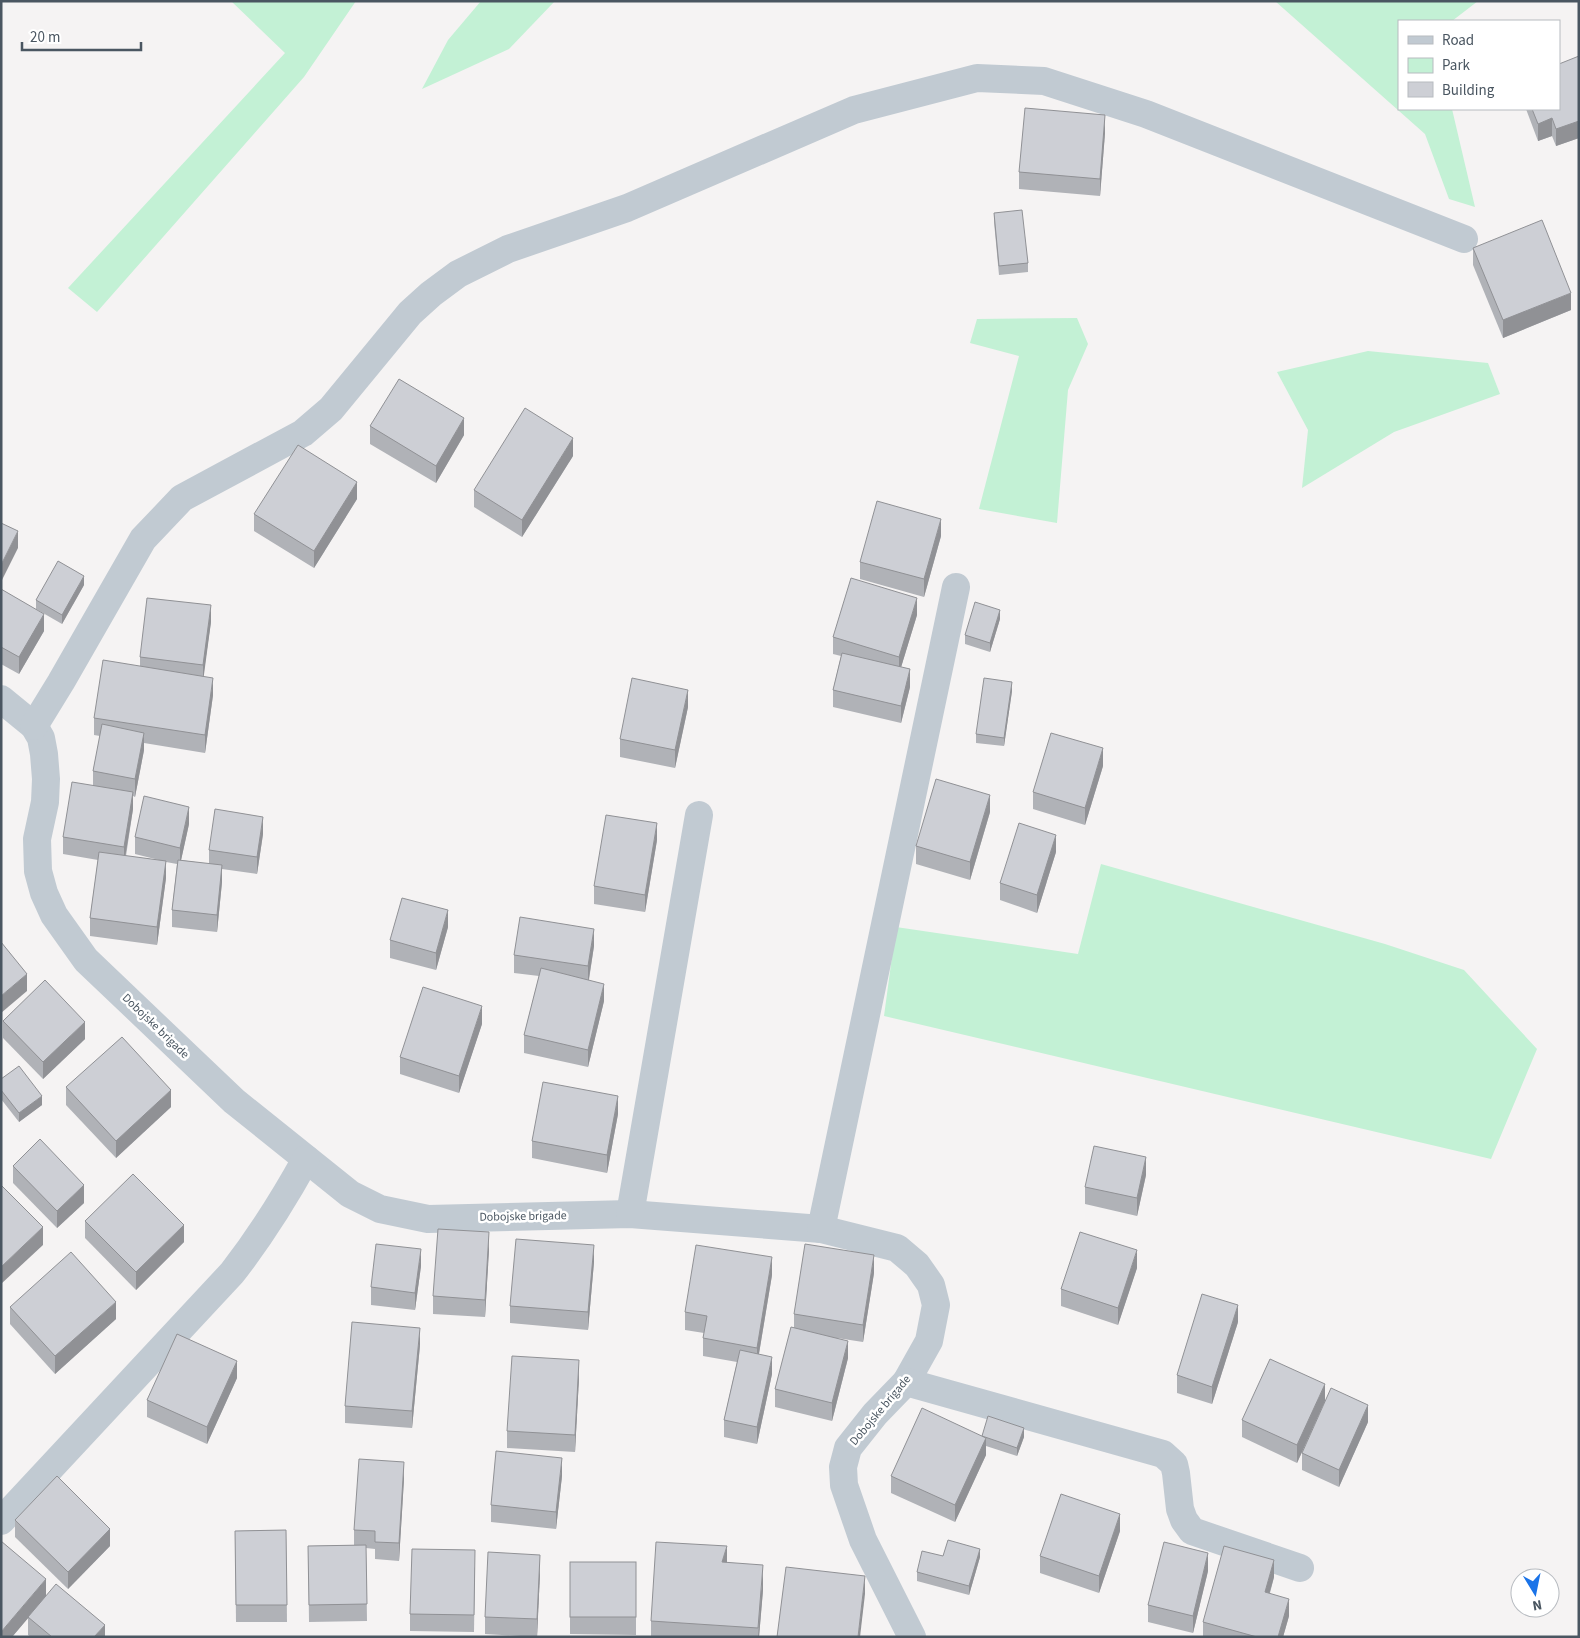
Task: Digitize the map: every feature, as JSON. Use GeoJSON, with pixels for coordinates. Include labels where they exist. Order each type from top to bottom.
{"type":"FeatureCollection","features":[{"type":"Feature","properties":{"kind":"street"},"geometry":{"type":"LineString","coordinates":[[1,699],[34,726],[143,539],[182,498],[303,433],[331,409],[410,313],[430,294],[458,274],[508,249],[627,208],[854,110],[977,78],[1044,81],[1146,114],[1464,239]]}},
{"type":"Feature","properties":{"kind":"street"},"geometry":{"type":"LineString","coordinates":[[821,1229],[956,587]]}},
{"type":"Feature","properties":{"kind":"street","name":"Dobojske brigade"},"geometry":{"type":"LineString","coordinates":[[34,726],[42,746],[46,779],[45,802],[37,839],[38,871],[44,893],[54,915],[86,960],[234,1101],[350,1194],[380,1208],[428,1219],[630,1214],[821,1229],[897,1248],[917,1265],[931,1285],[936,1305],[929,1341],[906,1382],[875,1414],[848,1448],[843,1467],[844,1486],[863,1540],[912,1637]]}},
{"type":"Feature","properties":{"kind":"street"},"geometry":{"type":"LineString","coordinates":[[630,1214],[699,815]]}},
{"type":"Feature","properties":{"kind":"street"},"geometry":{"type":"LineString","coordinates":[[1,1521],[232,1273],[256,1242],[306,1159]]}},
{"type":"Feature","properties":{"kind":"street"},"geometry":{"type":"LineString","coordinates":[[906,1382],[1164,1454],[1174,1464],[1180,1509],[1184,1520],[1192,1531],[1300,1568]]}},
{"type":"Feature","properties":{"kind":"green space"},"geometry":{"type":"Polygon","coordinates":[[[231,1],[356,1],[304,77],[97,312],[68,288],[285,53],[231,1]]]}},
{"type":"Feature","properties":{"kind":"green space"},"geometry":{"type":"Polygon","coordinates":[[[481,1],[555,1],[509,49],[422,89],[448,40],[481,1]]]}},
{"type":"Feature","properties":{"kind":"green space"},"geometry":{"type":"Polygon","coordinates":[[[1275,1],[1478,1],[1453,20],[1398,20],[1398,110],[1452,110],[1475,207],[1449,199],[1425,134],[1275,1]]]}},
{"type":"Feature","properties":{"kind":"green space"},"geometry":{"type":"Polygon","coordinates":[[[1077,318],[1088,344],[1068,390],[1057,523],[979,509],[1019,356],[970,343],[977,319],[1077,318]]]}},
{"type":"Feature","properties":{"kind":"green space"},"geometry":{"type":"Polygon","coordinates":[[[1368,351],[1488,363],[1500,394],[1394,432],[1302,488],[1308,430],[1277,372],[1368,351]]]}},
{"type":"Feature","properties":{"kind":"green space"},"geometry":{"type":"Polygon","coordinates":[[[1101,864],[1385,944],[1464,970],[1537,1049],[1491,1159],[884,1016],[896,927],[1078,954],[1101,864]]]}},
{"type":"Feature","properties":{"kind":"building"},"geometry":{"type":"Polygon","coordinates":[[[1579,56],[1579,121],[1556,129],[1552,118],[1538,124],[1532,110],[1560,110],[1560,64],[1579,56]]]}},
{"type":"Feature","properties":{"kind":"building"},"geometry":{"type":"Polygon","coordinates":[[[1025,108],[1105,115],[1100,179],[1019,172],[1025,108]]]}},
{"type":"Feature","properties":{"kind":"building"},"geometry":{"type":"Polygon","coordinates":[[[1022,210],[1028,263],[999,266],[994,213],[1022,210]]]}},
{"type":"Feature","properties":{"kind":"building"},"geometry":{"type":"Polygon","coordinates":[[[1542,220],[1571,293],[1503,320],[1473,248],[1542,220]]]}},
{"type":"Feature","properties":{"kind":"building"},"geometry":{"type":"Polygon","coordinates":[[[399,379],[464,418],[436,466],[370,426],[399,379]]]}},
{"type":"Feature","properties":{"kind":"building"},"geometry":{"type":"Polygon","coordinates":[[[525,408],[573,438],[522,520],[474,490],[525,408]]]}},
{"type":"Feature","properties":{"kind":"building"},"geometry":{"type":"Polygon","coordinates":[[[298,445],[357,482],[314,551],[254,514],[298,445]]]}},
{"type":"Feature","properties":{"kind":"building"},"geometry":{"type":"Polygon","coordinates":[[[877,501],[941,519],[924,579],[860,562],[877,501]]]}},
{"type":"Feature","properties":{"kind":"building"},"geometry":{"type":"Polygon","coordinates":[[[1,523],[18,531],[1,565],[1,523]]]}},
{"type":"Feature","properties":{"kind":"building"},"geometry":{"type":"Polygon","coordinates":[[[58,561],[84,576],[62,615],[36,600],[58,561]]]}},
{"type":"Feature","properties":{"kind":"building"},"geometry":{"type":"Polygon","coordinates":[[[851,578],[917,598],[899,657],[833,637],[851,578]]]}},
{"type":"Feature","properties":{"kind":"building"},"geometry":{"type":"Polygon","coordinates":[[[1,589],[44,614],[19,657],[1,647],[1,589]]]}},
{"type":"Feature","properties":{"kind":"building"},"geometry":{"type":"Polygon","coordinates":[[[147,598],[211,605],[203,665],[140,657],[147,598]]]}},
{"type":"Feature","properties":{"kind":"building"},"geometry":{"type":"Polygon","coordinates":[[[975,602],[1000,610],[990,643],[965,635],[975,602]]]}},
{"type":"Feature","properties":{"kind":"building"},"geometry":{"type":"Polygon","coordinates":[[[842,653],[910,669],[901,706],[833,690],[842,653]]]}},
{"type":"Feature","properties":{"kind":"building"},"geometry":{"type":"Polygon","coordinates":[[[103,660],[213,678],[205,735],[94,718],[103,660]]]}},
{"type":"Feature","properties":{"kind":"building"},"geometry":{"type":"Polygon","coordinates":[[[632,678],[688,690],[675,750],[620,739],[632,678]]]}},
{"type":"Feature","properties":{"kind":"building"},"geometry":{"type":"Polygon","coordinates":[[[984,678],[1012,682],[1004,738],[976,734],[984,678]]]}},
{"type":"Feature","properties":{"kind":"building"},"geometry":{"type":"Polygon","coordinates":[[[102,724],[144,733],[135,779],[93,771],[102,724]]]}},
{"type":"Feature","properties":{"kind":"building"},"geometry":{"type":"Polygon","coordinates":[[[1051,733],[1103,748],[1085,808],[1033,792],[1051,733]]]}},
{"type":"Feature","properties":{"kind":"building"},"geometry":{"type":"Polygon","coordinates":[[[936,779],[990,795],[970,862],[916,846],[936,779]]]}},
{"type":"Feature","properties":{"kind":"building"},"geometry":{"type":"Polygon","coordinates":[[[72,782],[133,792],[124,847],[63,837],[72,782]]]}},
{"type":"Feature","properties":{"kind":"building"},"geometry":{"type":"Polygon","coordinates":[[[144,796],[189,807],[180,848],[135,837],[144,796]]]}},
{"type":"Feature","properties":{"kind":"building"},"geometry":{"type":"Polygon","coordinates":[[[215,809],[263,817],[257,857],[209,850],[215,809]]]}},
{"type":"Feature","properties":{"kind":"building"},"geometry":{"type":"Polygon","coordinates":[[[606,815],[657,823],[645,895],[594,886],[606,815]]]}},
{"type":"Feature","properties":{"kind":"building"},"geometry":{"type":"Polygon","coordinates":[[[1019,823],[1056,835],[1037,895],[1000,883],[1019,823]]]}},
{"type":"Feature","properties":{"kind":"building"},"geometry":{"type":"Polygon","coordinates":[[[99,852],[166,861],[157,927],[90,918],[99,852]]]}},
{"type":"Feature","properties":{"kind":"building"},"geometry":{"type":"Polygon","coordinates":[[[178,860],[222,865],[217,915],[172,910],[178,860]]]}},
{"type":"Feature","properties":{"kind":"building"},"geometry":{"type":"Polygon","coordinates":[[[402,898],[448,910],[436,953],[390,940],[402,898]]]}},
{"type":"Feature","properties":{"kind":"building"},"geometry":{"type":"Polygon","coordinates":[[[520,917],[594,929],[588,966],[514,955],[520,917]]]}},
{"type":"Feature","properties":{"kind":"building"},"geometry":{"type":"Polygon","coordinates":[[[1,942],[27,974],[1,996],[1,942]]]}},
{"type":"Feature","properties":{"kind":"building"},"geometry":{"type":"Polygon","coordinates":[[[541,968],[604,984],[588,1050],[524,1035],[541,968]]]}},
{"type":"Feature","properties":{"kind":"building"},"geometry":{"type":"Polygon","coordinates":[[[45,980],[85,1022],[43,1062],[3,1021],[45,980]]]}},
{"type":"Feature","properties":{"kind":"building"},"geometry":{"type":"Polygon","coordinates":[[[423,987],[482,1006],[459,1076],[400,1057],[423,987]]]}},
{"type":"Feature","properties":{"kind":"building"},"geometry":{"type":"Polygon","coordinates":[[[122,1037],[171,1090],[116,1141],[66,1087],[122,1037]]]}},
{"type":"Feature","properties":{"kind":"building"},"geometry":{"type":"Polygon","coordinates":[[[19,1066],[42,1096],[19,1113],[1,1090],[1,1079],[19,1066]]]}},
{"type":"Feature","properties":{"kind":"building"},"geometry":{"type":"Polygon","coordinates":[[[543,1082],[618,1096],[607,1155],[532,1141],[543,1082]]]}},
{"type":"Feature","properties":{"kind":"building"},"geometry":{"type":"Polygon","coordinates":[[[40,1139],[84,1185],[57,1211],[13,1166],[40,1139]]]}},
{"type":"Feature","properties":{"kind":"building"},"geometry":{"type":"Polygon","coordinates":[[[1094,1146],[1146,1157],[1137,1198],[1085,1187],[1094,1146]]]}},
{"type":"Feature","properties":{"kind":"building"},"geometry":{"type":"Polygon","coordinates":[[[133,1174],[184,1225],[136,1272],[85,1221],[133,1174]]]}},
{"type":"Feature","properties":{"kind":"building"},"geometry":{"type":"Polygon","coordinates":[[[1,1185],[43,1227],[1,1267],[1,1185]]]}},
{"type":"Feature","properties":{"kind":"building"},"geometry":{"type":"Polygon","coordinates":[[[438,1229],[489,1232],[485,1300],[433,1296],[438,1229]]]}},
{"type":"Feature","properties":{"kind":"building"},"geometry":{"type":"Polygon","coordinates":[[[1080,1232],[1137,1250],[1118,1308],[1061,1289],[1080,1232]]]}},
{"type":"Feature","properties":{"kind":"building"},"geometry":{"type":"Polygon","coordinates":[[[516,1239],[594,1245],[588,1312],[510,1306],[516,1239]]]}},
{"type":"Feature","properties":{"kind":"building"},"geometry":{"type":"Polygon","coordinates":[[[376,1244],[421,1249],[415,1293],[371,1287],[376,1244]]]}},
{"type":"Feature","properties":{"kind":"building"},"geometry":{"type":"Polygon","coordinates":[[[805,1244],[874,1255],[863,1325],[794,1314],[805,1244]]]}},
{"type":"Feature","properties":{"kind":"building"},"geometry":{"type":"Polygon","coordinates":[[[696,1245],[772,1257],[757,1348],[703,1338],[707,1316],[685,1312],[696,1245]]]}},
{"type":"Feature","properties":{"kind":"building"},"geometry":{"type":"Polygon","coordinates":[[[71,1252],[116,1302],[55,1356],[10,1307],[71,1252]]]}},
{"type":"Feature","properties":{"kind":"building"},"geometry":{"type":"Polygon","coordinates":[[[1202,1294],[1238,1305],[1212,1387],[1177,1375],[1202,1294]]]}},
{"type":"Feature","properties":{"kind":"building"},"geometry":{"type":"Polygon","coordinates":[[[352,1322],[420,1328],[412,1411],[345,1406],[352,1322]]]}},
{"type":"Feature","properties":{"kind":"building"},"geometry":{"type":"Polygon","coordinates":[[[791,1327],[848,1341],[832,1403],[775,1389],[791,1327]]]}},
{"type":"Feature","properties":{"kind":"building"},"geometry":{"type":"Polygon","coordinates":[[[177,1334],[237,1361],[207,1427],[147,1400],[177,1334]]]}},
{"type":"Feature","properties":{"kind":"building"},"geometry":{"type":"Polygon","coordinates":[[[740,1350],[772,1357],[757,1427],[724,1420],[740,1350]]]}},
{"type":"Feature","properties":{"kind":"building"},"geometry":{"type":"Polygon","coordinates":[[[512,1356],[579,1360],[575,1435],[507,1431],[512,1356]]]}},
{"type":"Feature","properties":{"kind":"building"},"geometry":{"type":"Polygon","coordinates":[[[1270,1359],[1325,1384],[1297,1445],[1242,1420],[1270,1359]]]}},
{"type":"Feature","properties":{"kind":"building"},"geometry":{"type":"Polygon","coordinates":[[[1331,1388],[1368,1405],[1339,1470],[1302,1453],[1331,1388]]]}},
{"type":"Feature","properties":{"kind":"building"},"geometry":{"type":"Polygon","coordinates":[[[922,1408],[986,1438],[955,1505],[891,1476],[922,1408]]]}},
{"type":"Feature","properties":{"kind":"building"},"geometry":{"type":"Polygon","coordinates":[[[988,1416],[1024,1428],[1017,1448],[982,1436],[988,1416]]]}},
{"type":"Feature","properties":{"kind":"building"},"geometry":{"type":"Polygon","coordinates":[[[496,1451],[562,1458],[556,1512],[491,1505],[496,1451]]]}},
{"type":"Feature","properties":{"kind":"building"},"geometry":{"type":"Polygon","coordinates":[[[359,1459],[404,1462],[399,1543],[375,1542],[375,1531],[354,1530],[359,1459]]]}},
{"type":"Feature","properties":{"kind":"building"},"geometry":{"type":"Polygon","coordinates":[[[57,1476],[110,1529],[68,1572],[15,1520],[57,1476]]]}},
{"type":"Feature","properties":{"kind":"building"},"geometry":{"type":"Polygon","coordinates":[[[1061,1494],[1120,1514],[1099,1576],[1040,1556],[1061,1494]]]}},
{"type":"Feature","properties":{"kind":"building"},"geometry":{"type":"Polygon","coordinates":[[[286,1530],[287,1605],[236,1605],[235,1531],[286,1530]]]}},
{"type":"Feature","properties":{"kind":"building"},"geometry":{"type":"Polygon","coordinates":[[[948,1540],[980,1549],[969,1586],[917,1572],[922,1551],[943,1556],[948,1540]]]}},
{"type":"Feature","properties":{"kind":"building"},"geometry":{"type":"Polygon","coordinates":[[[1,1541],[46,1579],[1,1632],[1,1541]]]}},
{"type":"Feature","properties":{"kind":"building"},"geometry":{"type":"Polygon","coordinates":[[[656,1542],[727,1546],[722,1562],[763,1565],[758,1628],[651,1621],[656,1542]]]}},
{"type":"Feature","properties":{"kind":"building"},"geometry":{"type":"Polygon","coordinates":[[[1164,1542],[1208,1553],[1193,1616],[1148,1605],[1164,1542]]]}},
{"type":"Feature","properties":{"kind":"building"},"geometry":{"type":"Polygon","coordinates":[[[366,1545],[367,1604],[309,1605],[308,1546],[366,1545]]]}},
{"type":"Feature","properties":{"kind":"building"},"geometry":{"type":"Polygon","coordinates":[[[1224,1546],[1274,1560],[1265,1592],[1289,1599],[1278,1637],[1257,1637],[1203,1622],[1224,1546]]]}},
{"type":"Feature","properties":{"kind":"building"},"geometry":{"type":"Polygon","coordinates":[[[412,1549],[475,1550],[474,1615],[410,1614],[412,1549]]]}},
{"type":"Feature","properties":{"kind":"building"},"geometry":{"type":"Polygon","coordinates":[[[488,1552],[540,1555],[537,1619],[485,1617],[488,1552]]]}},
{"type":"Feature","properties":{"kind":"building"},"geometry":{"type":"Polygon","coordinates":[[[570,1562],[636,1562],[636,1617],[570,1617],[570,1562]]]}},
{"type":"Feature","properties":{"kind":"building"},"geometry":{"type":"Polygon","coordinates":[[[786,1567],[865,1576],[858,1637],[777,1637],[786,1567]]]}},
{"type":"Feature","properties":{"kind":"building"},"geometry":{"type":"Polygon","coordinates":[[[56,1584],[105,1625],[94,1637],[52,1637],[28,1617],[56,1584]]]}}]}
